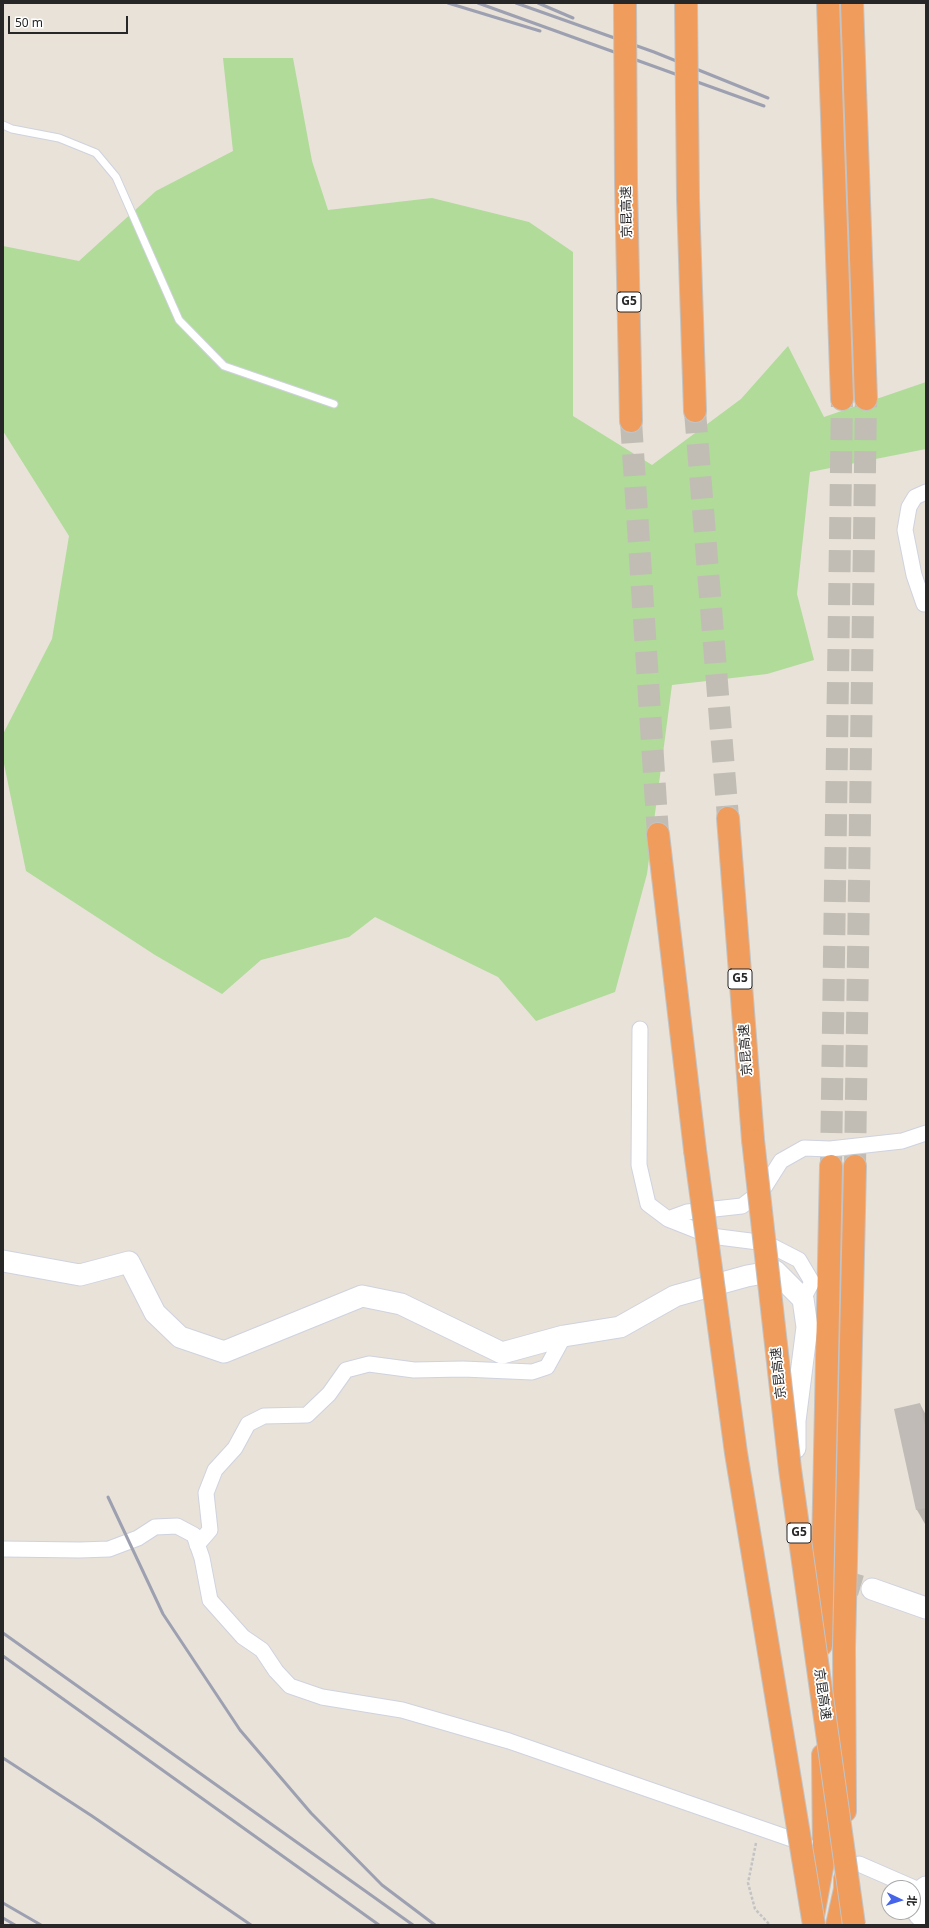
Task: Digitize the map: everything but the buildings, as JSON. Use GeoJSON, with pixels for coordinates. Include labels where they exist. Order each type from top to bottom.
{"type":"FeatureCollection","features":[{"type":"Feature","properties":{"kind":"highway","name":"京昆高速"},"geometry":{"type":"LineString","coordinates":[[625,3],[626,182],[631,421]]}},
{"type":"Feature","properties":{"kind":"highway"},"geometry":{"type":"LineString","coordinates":[[686,3],[688,198],[695,411]]}},
{"type":"Feature","properties":{"kind":"highway"},"geometry":{"type":"LineString","coordinates":[[828,3],[842,399]]}},
{"type":"Feature","properties":{"kind":"highway"},"geometry":{"type":"LineString","coordinates":[[852,3],[866,399]]}},
{"type":"Feature","properties":{"kind":"highway","name":"京昆高速"},"geometry":{"type":"LineString","coordinates":[[728,818],[752,1140],[790,1469],[854,1925]]}},
{"type":"Feature","properties":{"kind":"highway"},"geometry":{"type":"LineString","coordinates":[[658,834],[695,1150],[736,1454],[812,1925]]}},
{"type":"Feature","properties":{"kind":"highway"},"geometry":{"type":"LineString","coordinates":[[812,1925],[824,1856],[821,1634],[831,1166]]}},
{"type":"Feature","properties":{"kind":"highway"},"geometry":{"type":"LineString","coordinates":[[837,1925],[845,1889],[844,1648],[855,1166]]}},
{"type":"Feature","properties":{"kind":"street"},"geometry":{"type":"LineString","coordinates":[[924,604],[914,575],[905,530],[909,507],[915,497],[926,492]]}},
{"type":"Feature","properties":{"kind":"street"},"geometry":{"type":"LineString","coordinates":[[640,1029],[639,1165],[648,1204],[668,1218],[711,1236],[766,1243],[800,1260],[812,1282],[803,1299],[807,1327],[795,1421],[793,1527],[800,1566],[811,1571]]}},
{"type":"Feature","properties":{"kind":"street"},"geometry":{"type":"LineString","coordinates":[[668,1218],[687,1212],[742,1206],[762,1191],[781,1161],[804,1148],[830,1149],[902,1141],[926,1133]]}},
{"type":"Feature","properties":{"kind":"street"},"geometry":{"type":"LineString","coordinates":[[3,1261],[80,1275],[130,1262],[155,1312],[180,1337],[224,1352],[362,1296],[401,1304],[502,1353],[564,1336],[620,1327],[675,1296],[747,1276],[775,1271],[803,1299]]}},
{"type":"Feature","properties":{"kind":"street"},"geometry":{"type":"LineString","coordinates":[[197,1545],[210,1530],[206,1493],[215,1470],[234,1448],[248,1424],[264,1416],[307,1415],[329,1394],[346,1370],[369,1364],[414,1370],[463,1369],[532,1372],[547,1367],[564,1336]]}},
{"type":"Feature","properties":{"kind":"street"},"geometry":{"type":"LineString","coordinates":[[3,1549],[109,1549],[138,1538],[155,1527],[177,1526],[194,1535],[202,1558],[210,1600],[243,1637],[262,1650],[276,1671],[290,1686],[322,1697],[402,1710],[510,1741],[815,1847]]}},
{"type":"Feature","properties":{"kind":"street"},"geometry":{"type":"LineString","coordinates":[[872,1589],[926,1608]]}},
{"type":"Feature","properties":{"kind":"street"},"geometry":{"type":"LineString","coordinates":[[859,1864],[924,1889],[919,1914],[926,1921]]}},
{"type":"Feature","properties":{"kind":"lane"},"geometry":{"type":"LineString","coordinates":[[3,125],[12,129],[59,138],[96,153],[116,177],[179,320],[224,366],[334,404]]}},
{"type":"Feature","properties":{"kind":"path"},"geometry":{"type":"LineString","coordinates":[[760,1827],[748,1883],[755,1909],[770,1925]]}},
{"type":"Feature","properties":{"kind":"green space"},"geometry":{"type":"Polygon","coordinates":[[[223,58],[293,58],[312,161],[328,210],[432,198],[529,222],[573,252],[573,416],[652,465],[741,399],[788,346],[824,417],[926,382],[926,449],[810,472],[797,594],[814,660],[767,674],[672,685],[647,874],[615,992],[536,1021],[498,977],[375,917],[349,937],[261,960],[222,994],[155,955],[26,871],[3,759],[3,734],[52,639],[69,536],[3,431],[3,246],[79,261],[156,191],[233,151],[223,58]]]}},
{"type":"Feature","properties":{"kind":"tunnel"},"geometry":{"type":"LineString","coordinates":[[831,1166],[842,399]]}},
{"type":"Feature","properties":{"kind":"tunnel"},"geometry":{"type":"LineString","coordinates":[[855,1166],[866,399]]}},
{"type":"Feature","properties":{"kind":"tunnel"},"geometry":{"type":"LineString","coordinates":[[695,411],[728,818]]}},
{"type":"Feature","properties":{"kind":"tunnel"},"geometry":{"type":"LineString","coordinates":[[631,421],[658,834]]}},
{"type":"Feature","properties":{"kind":"tunnel"},"geometry":{"type":"LineString","coordinates":[[811,1571],[872,1589]]}},
{"type":"Feature","properties":{"kind":"railway"},"geometry":{"type":"LineString","coordinates":[[448,3],[540,31]]}},
{"type":"Feature","properties":{"kind":"railway"},"geometry":{"type":"LineString","coordinates":[[478,3],[764,106]]}},
{"type":"Feature","properties":{"kind":"railway"},"geometry":{"type":"LineString","coordinates":[[516,3],[654,52],[768,98]]}},
{"type":"Feature","properties":{"kind":"railway"},"geometry":{"type":"LineString","coordinates":[[538,3],[573,18]]}},
{"type":"Feature","properties":{"kind":"railway"},"geometry":{"type":"LineString","coordinates":[[108,1497],[163,1614],[240,1730],[311,1813],[382,1885],[435,1925]]}},
{"type":"Feature","properties":{"kind":"railway"},"geometry":{"type":"LineString","coordinates":[[3,1633],[413,1925]]}},
{"type":"Feature","properties":{"kind":"railway"},"geometry":{"type":"LineString","coordinates":[[3,1656],[379,1925]]}},
{"type":"Feature","properties":{"kind":"railway"},"geometry":{"type":"LineString","coordinates":[[3,1758],[92,1816],[251,1925]]}},
{"type":"Feature","properties":{"kind":"railway"},"geometry":{"type":"LineString","coordinates":[[3,1903],[41,1925]]}},
{"type":"Feature","properties":{"kind":"railway"},"geometry":{"type":"LineString","coordinates":[[3,1918],[15,1925]]}}]}
